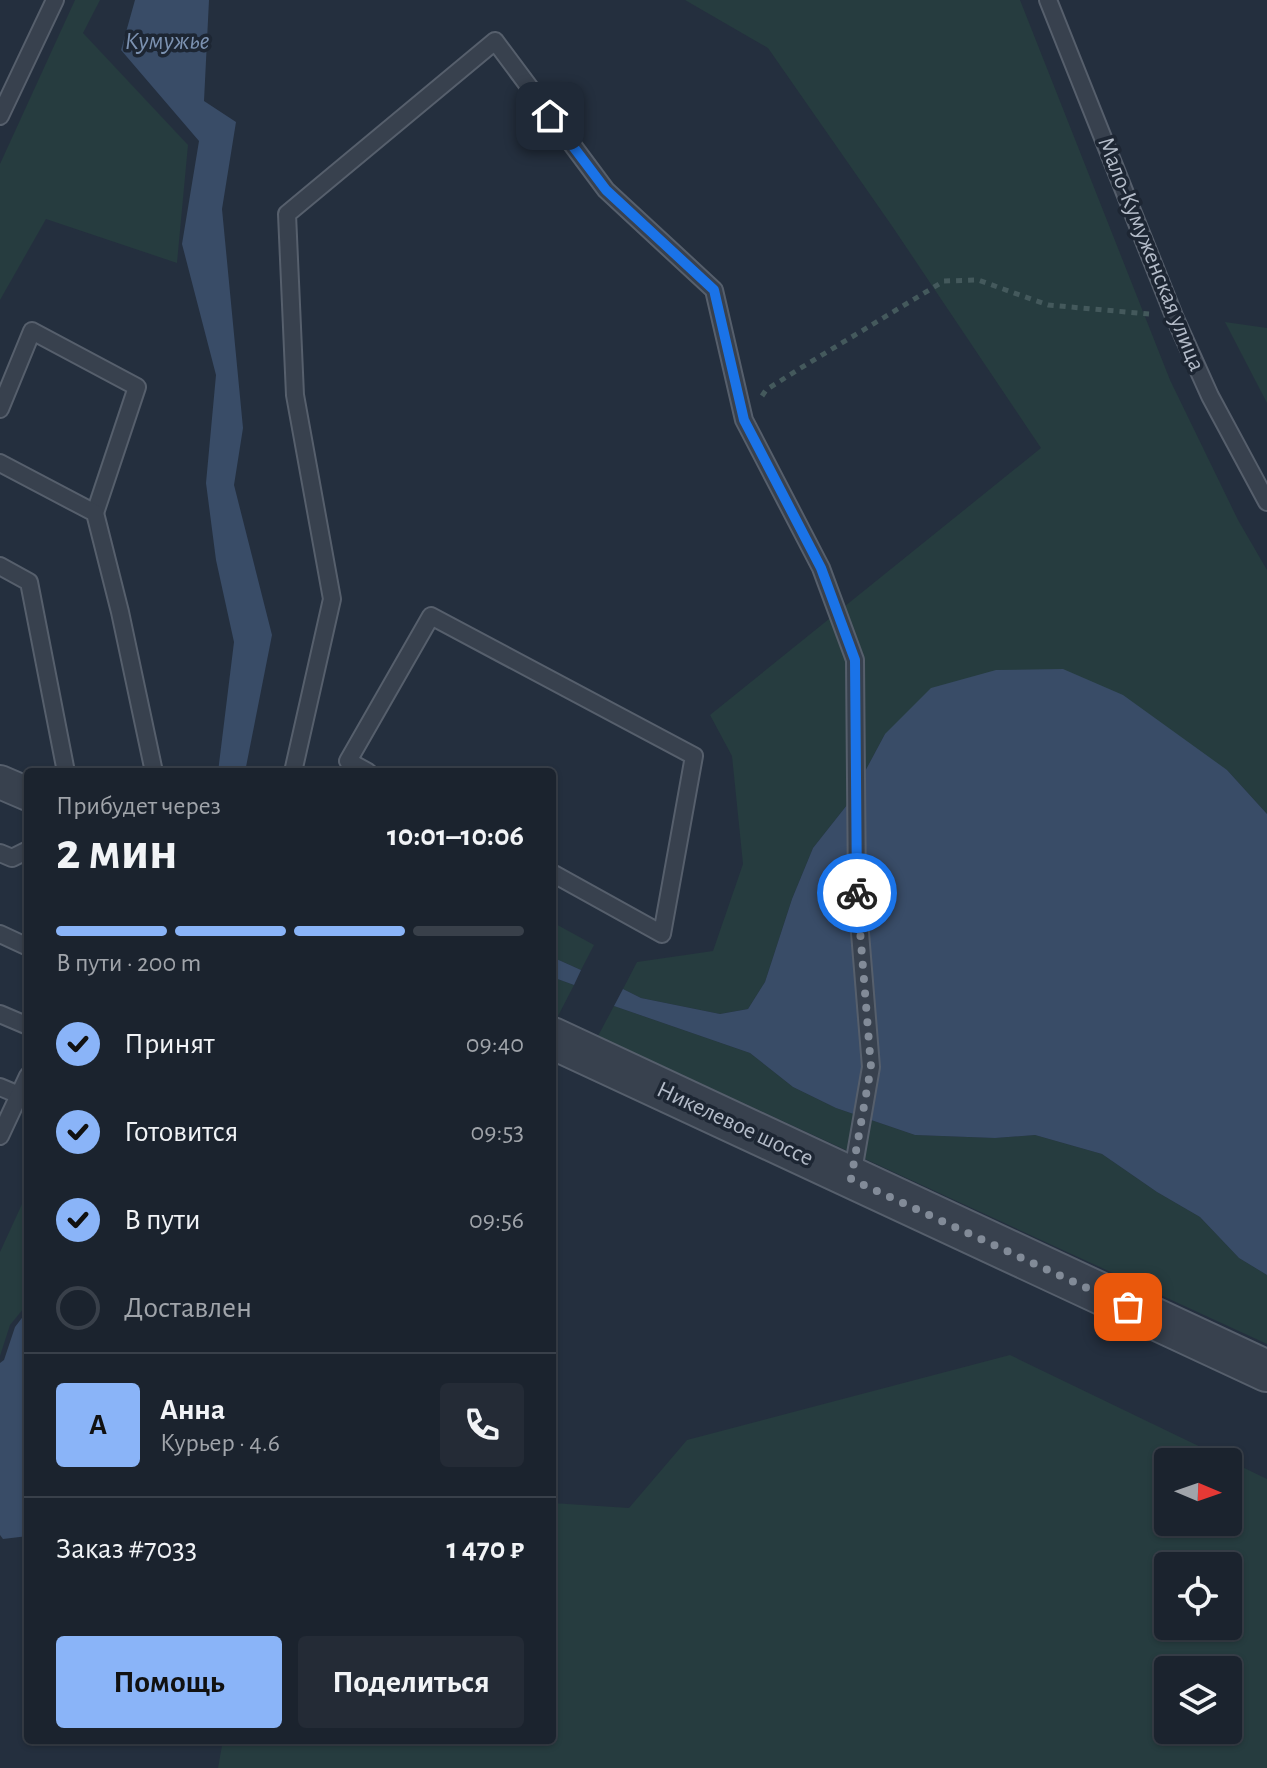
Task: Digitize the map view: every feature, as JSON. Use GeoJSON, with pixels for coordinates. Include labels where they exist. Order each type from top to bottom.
{"type":"FeatureCollection","features":[{"type":"Feature","properties":{"kind":"street"},"geometry":{"type":"LineString","coordinates":[[0,782],[24,792]]}},
{"type":"Feature","properties":{"kind":"street","name":"Никелевое шоссе"},"geometry":{"type":"LineString","coordinates":[[556,1040],[1267,1371]]}},
{"type":"Feature","properties":{"kind":"lane"},"geometry":{"type":"LineString","coordinates":[[0,116],[55,0]]}},
{"type":"Feature","properties":{"kind":"lane","name":"Мало-Кумуженская улица"},"geometry":{"type":"LineString","coordinates":[[1048,0],[1174,316],[1215,407],[1267,502]]}},
{"type":"Feature","properties":{"kind":"lane"},"geometry":{"type":"LineString","coordinates":[[294,768],[332,599],[295,395],[287,214],[495,41],[606,190],[714,290],[744,420],[821,568],[855,660],[857,896],[871,1067],[851,1179]]}},
{"type":"Feature","properties":{"kind":"lane"},"geometry":{"type":"LineString","coordinates":[[0,409],[32,331],[137,387],[95,513],[153,768]]}},
{"type":"Feature","properties":{"kind":"lane"},"geometry":{"type":"LineString","coordinates":[[0,463],[95,513]]}},
{"type":"Feature","properties":{"kind":"lane"},"geometry":{"type":"LineString","coordinates":[[0,566],[29,582],[65,768]]}},
{"type":"Feature","properties":{"kind":"lane"},"geometry":{"type":"LineString","coordinates":[[345,767],[431,616],[694,756],[662,934],[556,875]]}},
{"type":"Feature","properties":{"kind":"lane"},"geometry":{"type":"LineString","coordinates":[[0,853],[12,858],[24,852]]}},
{"type":"Feature","properties":{"kind":"lane"},"geometry":{"type":"LineString","coordinates":[[0,934],[24,945]]}},
{"type":"Feature","properties":{"kind":"lane"},"geometry":{"type":"LineString","coordinates":[[0,1014],[24,1024]]}},
{"type":"Feature","properties":{"kind":"lane"},"geometry":{"type":"LineString","coordinates":[[0,1136],[24,1084]]}},
{"type":"Feature","properties":{"kind":"lane"},"geometry":{"type":"LineString","coordinates":[[0,1087],[19,1095]]}},
{"type":"Feature","properties":{"kind":"path"},"geometry":{"type":"LineString","coordinates":[[744,420],[766,390],[944,281],[978,280],[1048,305],[1174,316]]}},
{"type":"Feature","properties":{"kind":"green space"},"geometry":{"type":"Polygon","coordinates":[[[75,0],[100,0],[83,33],[188,145],[177,263],[46,219],[0,300],[0,164],[75,0]]]}},
{"type":"Feature","properties":{"kind":"green space"},"geometry":{"type":"Polygon","coordinates":[[[685,0],[1020,0],[1170,380],[1238,520],[1267,570],[1267,814],[1227,770],[885,734],[847,805],[813,848],[792,899],[765,982],[748,1009],[720,1014],[641,998],[623,989],[637,962],[713,951],[743,864],[732,756],[710,715],[1041,448],[768,48],[685,0]]]}},
{"type":"Feature","properties":{"kind":"green space"},"geometry":{"type":"Polygon","coordinates":[[[1225,322],[1267,328],[1267,403],[1225,322]]]}},
{"type":"Feature","properties":{"kind":"green space"},"geometry":{"type":"Polygon","coordinates":[[[556,924],[594,945],[581,970],[556,959],[556,924]]]}},
{"type":"Feature","properties":{"kind":"green space"},"geometry":{"type":"Polygon","coordinates":[[[556,978],[574,985],[556,1018],[556,978]]]}},
{"type":"Feature","properties":{"kind":"green space"},"geometry":{"type":"Polygon","coordinates":[[[614,1006],[750,1053],[793,1087],[836,1108],[915,1135],[995,1138],[1035,1135],[1102,1154],[1200,1217],[1239,1258],[1267,1275],[1267,1344],[598,1036],[614,1006]]]}},
{"type":"Feature","properties":{"kind":"green space"},"geometry":{"type":"Polygon","coordinates":[[[24,1200],[24,1308],[10,1325],[0,1356],[0,1252],[24,1200]]]}},
{"type":"Feature","properties":{"kind":"green space"},"geometry":{"type":"Polygon","coordinates":[[[1010,1355],[1203,1448],[1154,1448],[1154,1536],[1242,1536],[1242,1467],[1267,1479],[1267,1768],[218,1768],[222,1744],[556,1744],[556,1503],[629,1508],[687,1440],[1010,1355]]]}},
{"type":"Feature","properties":{"kind":"water","name":"Кумужье"},"geometry":{"type":"Polygon","coordinates":[[[135,0],[209,0],[204,101],[236,122],[222,209],[243,428],[234,485],[272,635],[246,768],[218,768],[234,642],[216,560],[206,483],[216,375],[182,244],[199,141],[121,50],[135,0]]]}},
{"type":"Feature","properties":{"kind":"water"},"geometry":{"type":"Polygon","coordinates":[[[1063,669],[1123,695],[1227,770],[1267,814],[1267,1275],[1239,1258],[1200,1217],[1102,1154],[1035,1135],[995,1138],[915,1135],[836,1108],[793,1087],[750,1053],[614,1006],[623,989],[641,998],[720,1014],[748,1009],[765,982],[792,899],[813,848],[847,805],[885,734],[931,688],[996,670],[1063,669]]]}},
{"type":"Feature","properties":{"kind":"water"},"geometry":{"type":"Polygon","coordinates":[[[556,959],[581,970],[574,985],[556,978],[556,959]]]}},
{"type":"Feature","properties":{"kind":"water"},"geometry":{"type":"Polygon","coordinates":[[[24,1315],[24,1536],[3,1539],[0,1535],[0,1363],[4,1360],[15,1327],[24,1315]]]}},
{"type":"Feature","properties":{"kind":"way so far"},"geometry":{"type":"LineString","coordinates":[[857,893],[871,1067],[851,1179],[1128,1307]]}},
{"type":"Feature","properties":{"kind":"route"},"geometry":{"type":"LineString","coordinates":[[550,116],[606,190],[714,290],[744,420],[821,568],[855,660],[857,893]]}}]}
